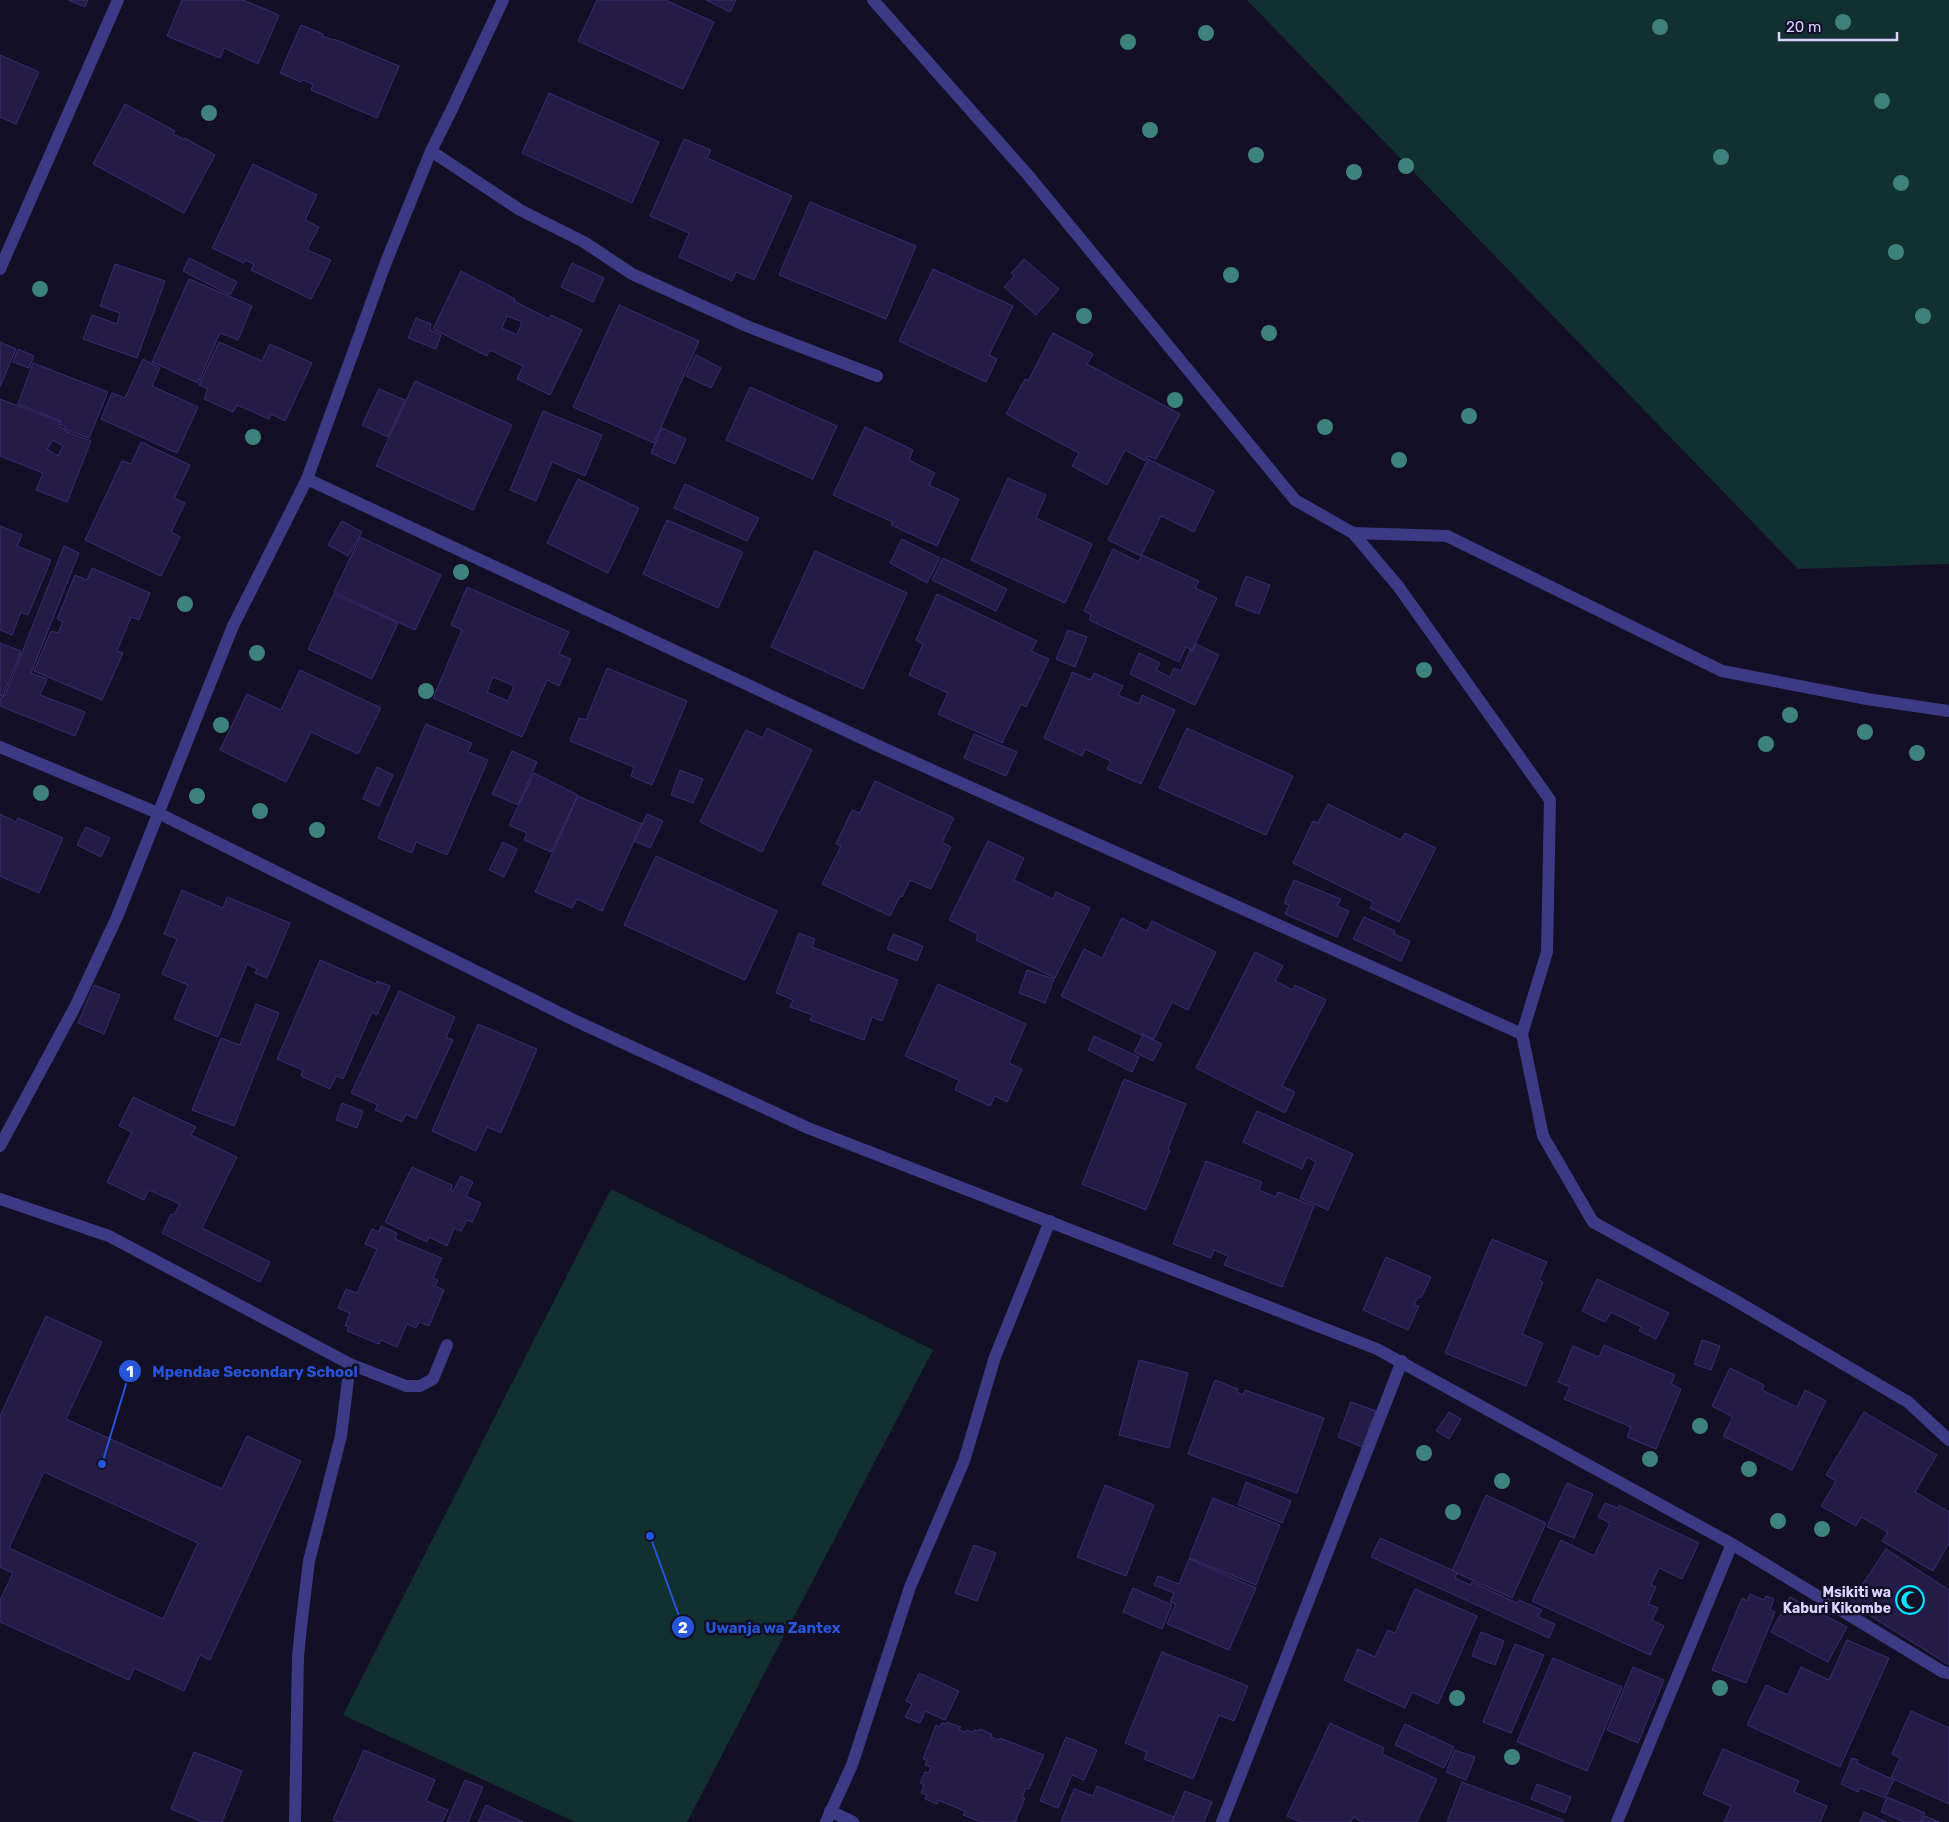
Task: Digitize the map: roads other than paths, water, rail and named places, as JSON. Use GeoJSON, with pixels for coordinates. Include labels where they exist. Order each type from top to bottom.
{"type":"FeatureCollection","features":[{"type":"Feature","properties":{"kind":"street"},"geometry":{"type":"LineString","coordinates":[[0,269],[118,0]]}},
{"type":"Feature","properties":{"kind":"street"},"geometry":{"type":"LineString","coordinates":[[0,1146],[76,1006],[117,917],[233,626],[307,479],[386,262],[431,151],[503,0]]}},
{"type":"Feature","properties":{"kind":"street"},"geometry":{"type":"LineString","coordinates":[[873,0],[1028,175],[1295,500],[1353,533],[1398,586],[1550,800],[1547,952],[1522,1034],[1544,1136],[1593,1222],[1731,1298],[1908,1402],[1949,1440]]}},
{"type":"Feature","properties":{"kind":"street"},"geometry":{"type":"LineString","coordinates":[[431,151],[520,210],[584,242],[632,274],[749,327],[877,376]]}},
{"type":"Feature","properties":{"kind":"street"},"geometry":{"type":"LineString","coordinates":[[307,479],[876,745],[1522,1034]]}},
{"type":"Feature","properties":{"kind":"street"},"geometry":{"type":"LineString","coordinates":[[1353,533],[1447,536],[1722,672],[1867,699],[1949,710]]}},
{"type":"Feature","properties":{"kind":"street"},"geometry":{"type":"LineString","coordinates":[[0,747],[158,813],[578,1022],[808,1128],[1377,1349],[1402,1361],[1732,1544],[1949,1674]]}},
{"type":"Feature","properties":{"kind":"street"},"geometry":{"type":"LineString","coordinates":[[0,1199],[108,1236],[350,1364],[406,1386],[420,1386],[433,1379],[447,1345]]}},
{"type":"Feature","properties":{"kind":"street"},"geometry":{"type":"LineString","coordinates":[[853,1822],[828,1817],[852,1765],[910,1587],[964,1461],[994,1357],[1050,1221]]}},
{"type":"Feature","properties":{"kind":"street"},"geometry":{"type":"LineString","coordinates":[[1222,1822],[1402,1361]]}},
{"type":"Feature","properties":{"kind":"street"},"geometry":{"type":"LineString","coordinates":[[295,1822],[298,1657],[301,1627],[309,1561],[341,1436],[350,1364]]}},
{"type":"Feature","properties":{"kind":"street"},"geometry":{"type":"LineString","coordinates":[[1617,1822],[1732,1544]]}},
{"type":"Feature","properties":{"kind":"place","name":"Mpendae Secondary School"},"geometry":{"type":"Point","coordinates":[102,1464]}},
{"type":"Feature","properties":{"kind":"place","name":"Uwanja wa Zantex"},"geometry":{"type":"Point","coordinates":[650,1536]}},
{"type":"Feature","properties":{"kind":"place","name":"Msikiti wa Kaburi Kikombe"},"geometry":{"type":"Point","coordinates":[1910,1600]}}]}
